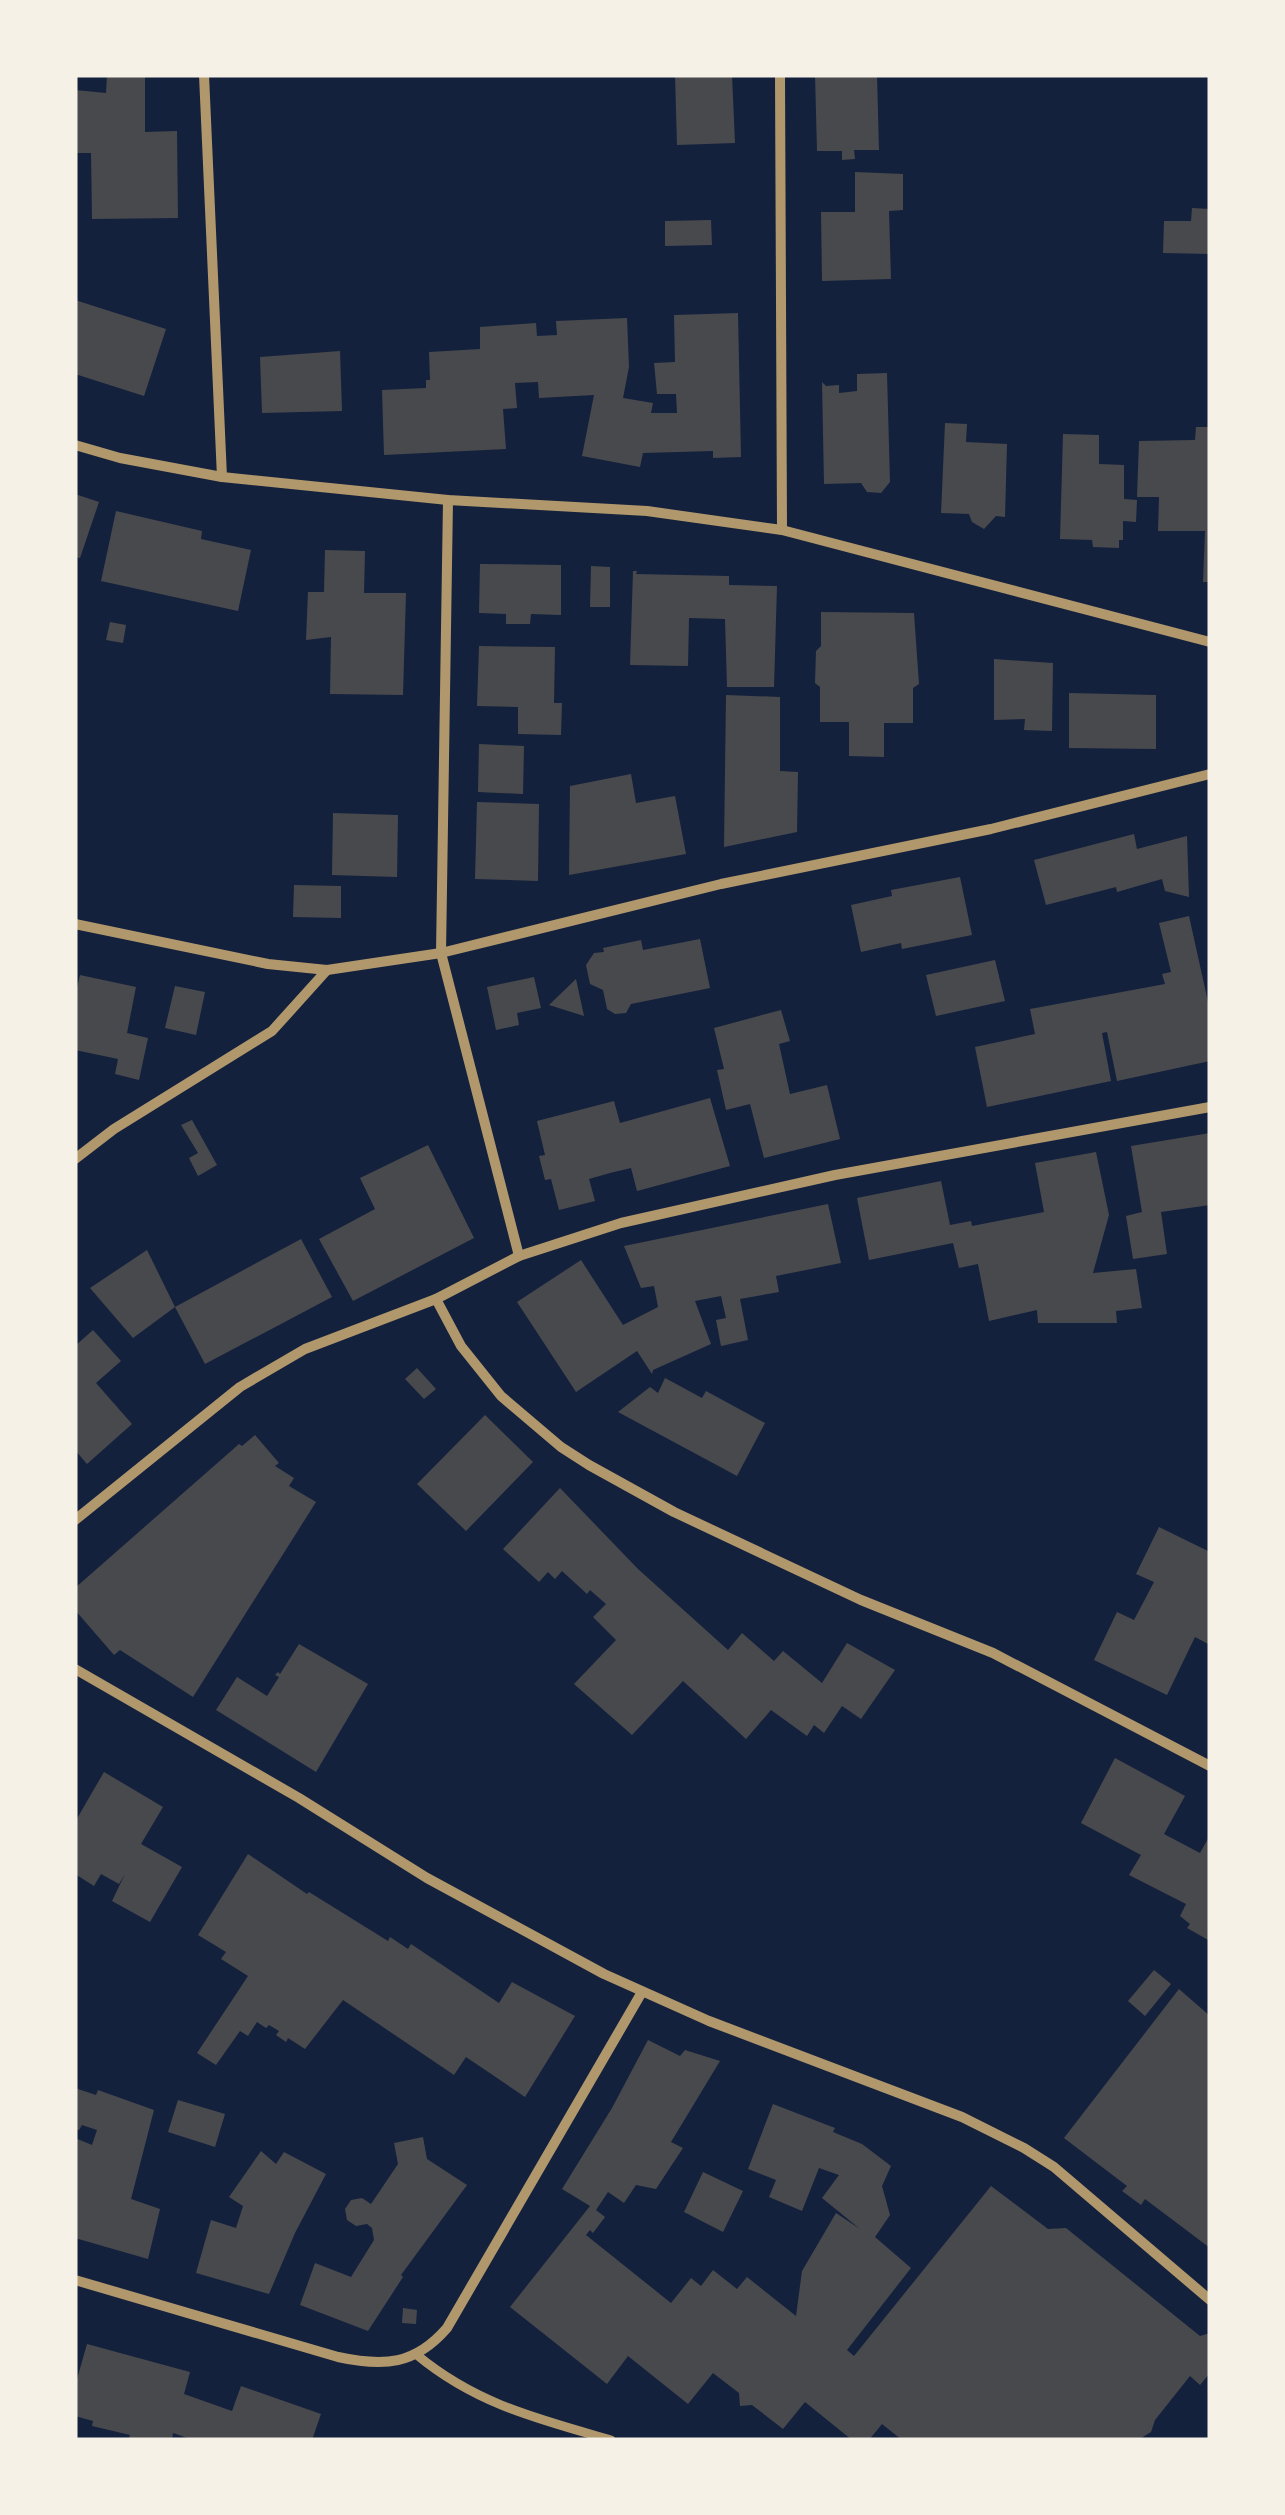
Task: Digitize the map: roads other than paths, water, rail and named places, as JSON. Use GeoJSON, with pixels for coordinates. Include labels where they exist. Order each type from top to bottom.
{"type":"FeatureCollection","features":[{"type":"Feature","properties":{"kind":"street"},"geometry":{"type":"LineString","coordinates":[[204,75],[222,477]]}},
{"type":"Feature","properties":{"kind":"street"},"geometry":{"type":"LineString","coordinates":[[780,75],[782,530]]}},
{"type":"Feature","properties":{"kind":"street"},"geometry":{"type":"LineString","coordinates":[[75,445],[120,458],[222,477],[448,500],[648,511],[782,530],[1210,642]]}},
{"type":"Feature","properties":{"kind":"street"},"geometry":{"type":"LineString","coordinates":[[448,500],[442,953],[519,1256]]}},
{"type":"Feature","properties":{"kind":"street"},"geometry":{"type":"LineString","coordinates":[[75,924],[268,964],[327,970],[442,953],[722,884],[991,829],[1210,774]]}},
{"type":"Feature","properties":{"kind":"street"},"geometry":{"type":"LineString","coordinates":[[75,1158],[114,1128],[272,1030],[327,970]]}},
{"type":"Feature","properties":{"kind":"street"},"geometry":{"type":"LineString","coordinates":[[75,1520],[240,1387],[305,1348],[436,1299],[519,1256],[621,1223],[835,1175],[1210,1107]]}},
{"type":"Feature","properties":{"kind":"street"},"geometry":{"type":"LineString","coordinates":[[436,1299],[462,1346],[500,1396],[589,1465],[674,1512],[807,1576],[993,1653],[1210,1766]]}},
{"type":"Feature","properties":{"kind":"street"},"geometry":{"type":"LineString","coordinates":[[75,1669],[283,1788],[491,1914],[642,1992],[1002,2136],[1054,2167],[1210,2300]]}},
{"type":"Feature","properties":{"kind":"street"},"geometry":{"type":"LineString","coordinates":[[75,2280],[352,2360],[395,2362],[416,2355],[448,2328],[642,1992]]}},
{"type":"Feature","properties":{"kind":"street"},"geometry":{"type":"LineString","coordinates":[[416,2355],[440,2375],[482,2399],[611,2440]]}}]}
